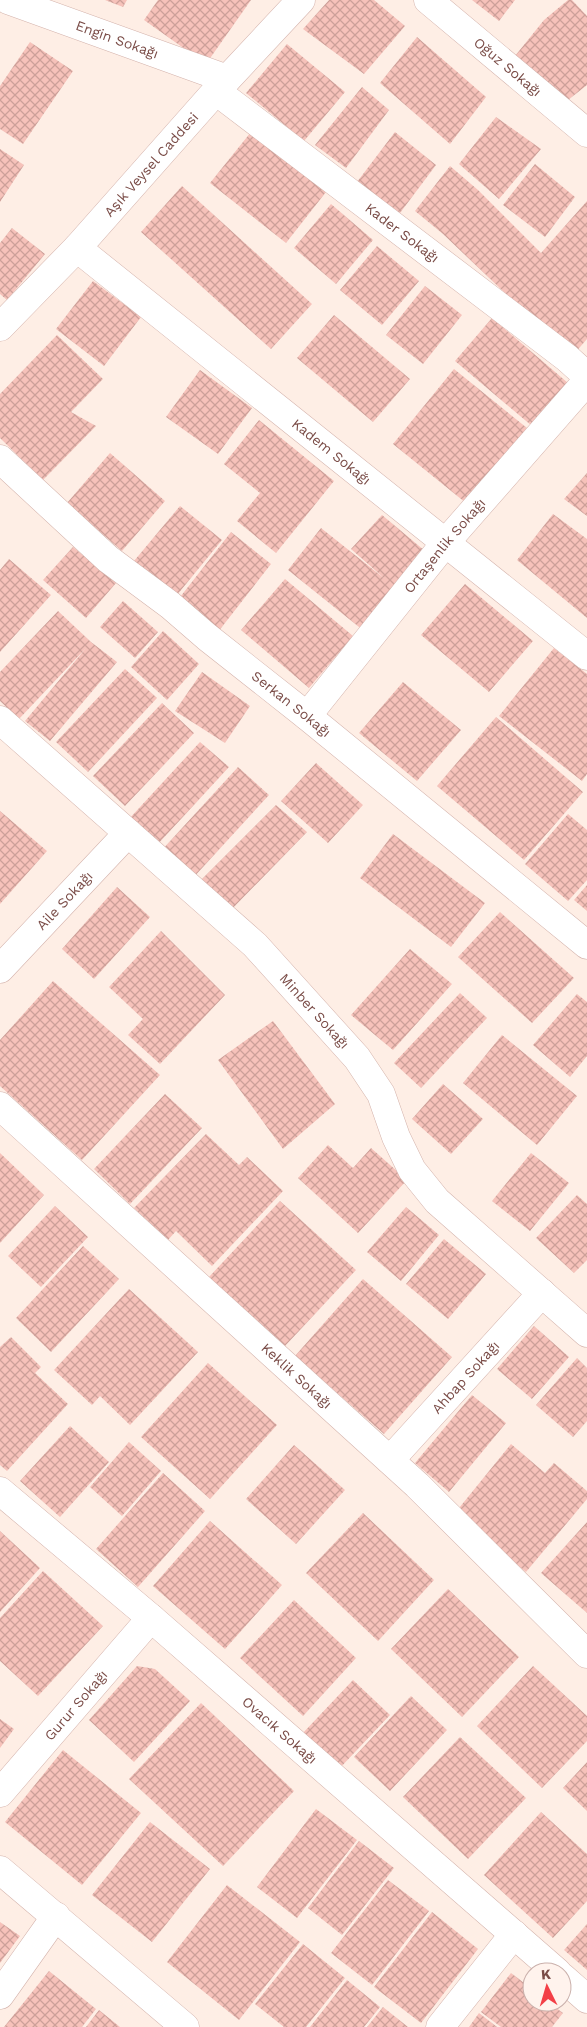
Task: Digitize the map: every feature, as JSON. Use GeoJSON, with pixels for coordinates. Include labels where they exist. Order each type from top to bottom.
{"type":"FeatureCollection","features":[{"type":"Feature","properties":{"kind":"street","name":"Engin Sokağı"},"geometry":{"type":"LineString","coordinates":[[8,0],[221,85]]}},
{"type":"Feature","properties":{"kind":"street","name":"Aşık Veysel Caddesi"},"geometry":{"type":"LineString","coordinates":[[0,328],[78,248],[221,85],[301,0]]}},
{"type":"Feature","properties":{"kind":"street","name":"Oğuz Sokağı"},"geometry":{"type":"LineString","coordinates":[[428,0],[587,133]]}},
{"type":"Feature","properties":{"kind":"street","name":"Kader Sokağı"},"geometry":{"type":"LineString","coordinates":[[221,85],[567,358],[587,376]]}},
{"type":"Feature","properties":{"kind":"street","name":"Kadem Sokağı"},"geometry":{"type":"LineString","coordinates":[[78,248],[587,656]]}},
{"type":"Feature","properties":{"kind":"street","name":"Ortaşenlik Sokağı"},"geometry":{"type":"LineString","coordinates":[[307,716],[446,542],[587,381]]}},
{"type":"Feature","properties":{"kind":"street","name":"Serkan Sokağı"},"geometry":{"type":"LineString","coordinates":[[0,460],[108,558],[170,605],[587,945]]}},
{"type":"Feature","properties":{"kind":"street","name":"Minber Sokağı"},"geometry":{"type":"LineString","coordinates":[[0,720],[255,945],[350,1050],[381,1094],[396,1137],[412,1170],[437,1201],[587,1333]]}},
{"type":"Feature","properties":{"kind":"street","name":"Aile Sokağı"},"geometry":{"type":"LineString","coordinates":[[0,969],[128,833]]}},
{"type":"Feature","properties":{"kind":"street","name":"Keklik Sokağı"},"geometry":{"type":"LineString","coordinates":[[0,1106],[390,1460],[587,1654]]}},
{"type":"Feature","properties":{"kind":"street","name":"Ahbap Sokağı"},"geometry":{"type":"LineString","coordinates":[[390,1460],[542,1293]]}},
{"type":"Feature","properties":{"kind":"street","name":"Ovacık Sokağı"},"geometry":{"type":"LineString","coordinates":[[0,1491],[151,1618],[546,1962]]}},
{"type":"Feature","properties":{"kind":"street","name":"Gurur Sokağı"},"geometry":{"type":"LineString","coordinates":[[0,1793],[151,1618]]}},
{"type":"Feature","properties":{"kind":"street"},"geometry":{"type":"LineString","coordinates":[[0,1870],[186,2027]]}},
{"type":"Feature","properties":{"kind":"street"},"geometry":{"type":"LineString","coordinates":[[0,1995],[56,1916]]}},
{"type":"Feature","properties":{"kind":"street"},"geometry":{"type":"LineString","coordinates":[[440,2027],[514,1934]]}},
{"type":"Feature","properties":{"kind":"street"},"geometry":{"type":"LineString","coordinates":[[572,1986],[587,1999]]}},
{"type":"Feature","properties":{"kind":"building"},"geometry":{"type":"Polygon","coordinates":[[[105,0],[127,0],[123,7],[105,0]]]}},
{"type":"Feature","properties":{"kind":"building"},"geometry":{"type":"Polygon","coordinates":[[[158,0],[251,0],[206,64],[144,20],[158,0]]]}},
{"type":"Feature","properties":{"kind":"building"},"geometry":{"type":"Polygon","coordinates":[[[329,0],[374,0],[405,26],[364,74],[303,29],[329,0]]]}},
{"type":"Feature","properties":{"kind":"building"},"geometry":{"type":"Polygon","coordinates":[[[472,0],[515,0],[499,21],[472,0]]]}},
{"type":"Feature","properties":{"kind":"building"},"geometry":{"type":"Polygon","coordinates":[[[568,0],[572,0],[587,16],[587,85],[568,100],[515,56],[544,20],[568,0]]]}},
{"type":"Feature","properties":{"kind":"building"},"geometry":{"type":"Polygon","coordinates":[[[417,37],[486,97],[450,144],[380,83],[417,37]]]}},
{"type":"Feature","properties":{"kind":"building"},"geometry":{"type":"Polygon","coordinates":[[[30,42],[73,71],[23,144],[0,129],[0,86],[30,42]]]}},
{"type":"Feature","properties":{"kind":"building"},"geometry":{"type":"Polygon","coordinates":[[[287,44],[345,92],[304,141],[246,93],[287,44]]]}},
{"type":"Feature","properties":{"kind":"building"},"geometry":{"type":"Polygon","coordinates":[[[362,87],[389,110],[346,168],[315,145],[362,87]]]}},
{"type":"Feature","properties":{"kind":"building"},"geometry":{"type":"Polygon","coordinates":[[[496,117],[541,149],[499,199],[459,164],[496,117]]]}},
{"type":"Feature","properties":{"kind":"building"},"geometry":{"type":"Polygon","coordinates":[[[251,132],[326,192],[286,243],[210,183],[251,132]]]}},
{"type":"Feature","properties":{"kind":"building"},"geometry":{"type":"Polygon","coordinates":[[[395,132],[436,165],[400,213],[357,182],[395,132]]]}},
{"type":"Feature","properties":{"kind":"building"},"geometry":{"type":"Polygon","coordinates":[[[0,149],[24,165],[0,202],[0,149]]]}},
{"type":"Feature","properties":{"kind":"building"},"geometry":{"type":"Polygon","coordinates":[[[535,164],[575,197],[545,237],[503,205],[535,164]]]}},
{"type":"Feature","properties":{"kind":"building"},"geometry":{"type":"Polygon","coordinates":[[[450,166],[478,190],[541,253],[587,201],[587,339],[574,354],[505,293],[443,234],[415,211],[450,166]]]}},
{"type":"Feature","properties":{"kind":"building"},"geometry":{"type":"Polygon","coordinates":[[[182,186],[312,304],[271,349],[141,232],[182,186]]]}},
{"type":"Feature","properties":{"kind":"building"},"geometry":{"type":"Polygon","coordinates":[[[331,204],[373,240],[336,284],[294,248],[331,204]]]}},
{"type":"Feature","properties":{"kind":"building"},"geometry":{"type":"Polygon","coordinates":[[[12,228],[45,254],[7,300],[0,294],[0,243],[12,228]]]}},
{"type":"Feature","properties":{"kind":"building"},"geometry":{"type":"Polygon","coordinates":[[[377,246],[419,281],[382,325],[340,290],[377,246]]]}},
{"type":"Feature","properties":{"kind":"building"},"geometry":{"type":"Polygon","coordinates":[[[93,281],[141,317],[104,366],[56,329],[93,281]]]}},
{"type":"Feature","properties":{"kind":"building"},"geometry":{"type":"Polygon","coordinates":[[[425,286],[462,315],[423,364],[386,335],[425,286]]]}},
{"type":"Feature","properties":{"kind":"building"},"geometry":{"type":"Polygon","coordinates":[[[334,315],[410,379],[373,422],[297,358],[334,315]]]}},
{"type":"Feature","properties":{"kind":"building"},"geometry":{"type":"Polygon","coordinates":[[[492,318],[568,383],[532,426],[455,361],[492,318]]]}},
{"type":"Feature","properties":{"kind":"building"},"geometry":{"type":"Polygon","coordinates":[[[57,335],[103,379],[71,412],[96,426],[43,480],[0,438],[0,394],[57,335]]]}},
{"type":"Feature","properties":{"kind":"building"},"geometry":{"type":"Polygon","coordinates":[[[454,369],[527,428],[466,503],[393,444],[454,369]]]}},
{"type":"Feature","properties":{"kind":"building"},"geometry":{"type":"Polygon","coordinates":[[[200,370],[252,408],[218,454],[166,417],[200,370]]]}},
{"type":"Feature","properties":{"kind":"building"},"geometry":{"type":"Polygon","coordinates":[[[259,420],[334,481],[276,553],[237,521],[260,493],[224,464],[259,420]]]}},
{"type":"Feature","properties":{"kind":"building"},"geometry":{"type":"Polygon","coordinates":[[[110,453],[165,501],[122,551],[67,503],[110,453]]]}},
{"type":"Feature","properties":{"kind":"building"},"geometry":{"type":"Polygon","coordinates":[[[587,473],[587,516],[564,499],[587,473]]]}},
{"type":"Feature","properties":{"kind":"building"},"geometry":{"type":"Polygon","coordinates":[[[180,506],[222,540],[177,595],[134,561],[180,506]]]}},
{"type":"Feature","properties":{"kind":"building"},"geometry":{"type":"Polygon","coordinates":[[[553,514],[587,539],[587,618],[517,560],[553,514]]]}},
{"type":"Feature","properties":{"kind":"building"},"geometry":{"type":"Polygon","coordinates":[[[382,515],[425,551],[364,631],[288,570],[321,528],[385,579],[351,549],[382,515]]]}},
{"type":"Feature","properties":{"kind":"building"},"geometry":{"type":"Polygon","coordinates":[[[231,532],[271,564],[218,632],[177,601],[231,532]]]}},
{"type":"Feature","properties":{"kind":"building"},"geometry":{"type":"Polygon","coordinates":[[[73,547],[116,583],[86,618],[43,580],[73,547]]]}},
{"type":"Feature","properties":{"kind":"building"},"geometry":{"type":"Polygon","coordinates":[[[9,559],[51,595],[0,652],[0,570],[9,559]]]}},
{"type":"Feature","properties":{"kind":"building"},"geometry":{"type":"Polygon","coordinates":[[[285,579],[353,636],[309,688],[241,630],[285,579]]]}},
{"type":"Feature","properties":{"kind":"building"},"geometry":{"type":"Polygon","coordinates":[[[465,584],[533,641],[489,692],[421,635],[465,584]]]}},
{"type":"Feature","properties":{"kind":"building"},"geometry":{"type":"Polygon","coordinates":[[[123,601],[158,632],[135,658],[100,627],[123,601]]]}},
{"type":"Feature","properties":{"kind":"building"},"geometry":{"type":"Polygon","coordinates":[[[58,611],[91,642],[117,662],[50,741],[25,721],[86,648],[19,719],[0,701],[0,672],[58,611]]]}},
{"type":"Feature","properties":{"kind":"building"},"geometry":{"type":"Polygon","coordinates":[[[163,631],[199,664],[167,700],[131,667],[163,631]]]}},
{"type":"Feature","properties":{"kind":"building"},"geometry":{"type":"Polygon","coordinates":[[[554,648],[587,674],[587,774],[582,781],[499,716],[554,648]]]}},
{"type":"Feature","properties":{"kind":"building"},"geometry":{"type":"Polygon","coordinates":[[[125,669],[157,698],[88,772],[56,742],[125,669]]]}},
{"type":"Feature","properties":{"kind":"building"},"geometry":{"type":"Polygon","coordinates":[[[202,672],[250,706],[225,743],[175,711],[202,672]]]}},
{"type":"Feature","properties":{"kind":"building"},"geometry":{"type":"Polygon","coordinates":[[[403,682],[461,730],[417,781],[359,733],[403,682]]]}},
{"type":"Feature","properties":{"kind":"building"},"geometry":{"type":"Polygon","coordinates":[[[162,703],[194,733],[125,806],[93,776],[162,703]]]}},
{"type":"Feature","properties":{"kind":"building"},"geometry":{"type":"Polygon","coordinates":[[[496,717],[583,792],[524,860],[437,786],[496,717]]]}},
{"type":"Feature","properties":{"kind":"building"},"geometry":{"type":"Polygon","coordinates":[[[200,742],[229,767],[157,845],[129,819],[200,742]]]}},
{"type":"Feature","properties":{"kind":"building"},"geometry":{"type":"Polygon","coordinates":[[[316,763],[363,805],[328,843],[281,801],[316,763]]]}},
{"type":"Feature","properties":{"kind":"building"},"geometry":{"type":"Polygon","coordinates":[[[238,767],[269,795],[192,879],[161,851],[238,767]]]}},
{"type":"Feature","properties":{"kind":"building"},"geometry":{"type":"Polygon","coordinates":[[[276,805],[307,832],[231,910],[197,884],[276,805]]]}},
{"type":"Feature","properties":{"kind":"building"},"geometry":{"type":"Polygon","coordinates":[[[0,811],[47,851],[0,904],[0,811]]]}},
{"type":"Feature","properties":{"kind":"building"},"geometry":{"type":"Polygon","coordinates":[[[568,814],[587,830],[587,880],[568,901],[525,864],[568,814]]]}},
{"type":"Feature","properties":{"kind":"building"},"geometry":{"type":"Polygon","coordinates":[[[393,834],[485,903],[451,947],[360,878],[393,834]]]}},
{"type":"Feature","properties":{"kind":"building"},"geometry":{"type":"Polygon","coordinates":[[[587,885],[587,911],[574,900],[587,885]]]}},
{"type":"Feature","properties":{"kind":"building"},"geometry":{"type":"Polygon","coordinates":[[[117,887],[150,917],[94,979],[62,949],[117,887]]]}},
{"type":"Feature","properties":{"kind":"building"},"geometry":{"type":"Polygon","coordinates":[[[500,912],[574,978],[532,1023],[458,957],[500,912]]]}},
{"type":"Feature","properties":{"kind":"building"},"geometry":{"type":"Polygon","coordinates":[[[161,931],[225,995],[160,1064],[128,1035],[143,1019],[109,987],[161,931]]]}},
{"type":"Feature","properties":{"kind":"building"},"geometry":{"type":"Polygon","coordinates":[[[410,949],[452,984],[393,1050],[351,1015],[410,949]]]}},
{"type":"Feature","properties":{"kind":"building"},"geometry":{"type":"Polygon","coordinates":[[[53,981],[160,1075],[82,1160],[0,1086],[0,1040],[53,981]]]}},
{"type":"Feature","properties":{"kind":"building"},"geometry":{"type":"Polygon","coordinates":[[[460,993],[487,1018],[421,1088],[394,1063],[460,993]]]}},
{"type":"Feature","properties":{"kind":"building"},"geometry":{"type":"Polygon","coordinates":[[[577,994],[587,1002],[587,1056],[570,1077],[533,1045],[577,994]]]}},
{"type":"Feature","properties":{"kind":"building"},"geometry":{"type":"Polygon","coordinates":[[[273,1021],[335,1104],[283,1149],[218,1060],[273,1021]]]}},
{"type":"Feature","properties":{"kind":"building"},"geometry":{"type":"Polygon","coordinates":[[[502,1035],[577,1096],[537,1145],[463,1083],[502,1035]]]}},
{"type":"Feature","properties":{"kind":"building"},"geometry":{"type":"Polygon","coordinates":[[[443,1084],[483,1119],[451,1154],[412,1119],[443,1084]]]}},
{"type":"Feature","properties":{"kind":"building"},"geometry":{"type":"Polygon","coordinates":[[[165,1094],[202,1128],[130,1204],[94,1169],[165,1094]]]}},
{"type":"Feature","properties":{"kind":"building"},"geometry":{"type":"Polygon","coordinates":[[[206,1134],[239,1165],[247,1157],[283,1191],[212,1266],[176,1231],[168,1240],[134,1208],[206,1134]]]}},
{"type":"Feature","properties":{"kind":"building"},"geometry":{"type":"Polygon","coordinates":[[[328,1145],[353,1168],[371,1148],[407,1180],[358,1233],[298,1178],[328,1145]]]}},
{"type":"Feature","properties":{"kind":"building"},"geometry":{"type":"Polygon","coordinates":[[[0,1153],[44,1195],[0,1243],[0,1153]]]}},
{"type":"Feature","properties":{"kind":"building"},"geometry":{"type":"Polygon","coordinates":[[[531,1153],[569,1183],[530,1231],[492,1201],[531,1153]]]}},
{"type":"Feature","properties":{"kind":"building"},"geometry":{"type":"Polygon","coordinates":[[[577,1195],[587,1204],[587,1260],[574,1273],[536,1238],[577,1195]]]}},
{"type":"Feature","properties":{"kind":"building"},"geometry":{"type":"Polygon","coordinates":[[[280,1201],[356,1270],[285,1346],[209,1277],[280,1201]]]}},
{"type":"Feature","properties":{"kind":"building"},"geometry":{"type":"Polygon","coordinates":[[[55,1206],[88,1237],[41,1287],[8,1256],[55,1206]]]}},
{"type":"Feature","properties":{"kind":"building"},"geometry":{"type":"Polygon","coordinates":[[[406,1207],[439,1235],[401,1281],[367,1252],[406,1207]]]}},
{"type":"Feature","properties":{"kind":"building"},"geometry":{"type":"Polygon","coordinates":[[[444,1239],[486,1274],[448,1319],[406,1284],[444,1239]]]}},
{"type":"Feature","properties":{"kind":"building"},"geometry":{"type":"Polygon","coordinates":[[[83,1246],[119,1279],[51,1352],[16,1318],[83,1246]]]}},
{"type":"Feature","properties":{"kind":"building"},"geometry":{"type":"Polygon","coordinates":[[[363,1279],[452,1357],[384,1434],[295,1356],[363,1279]]]}},
{"type":"Feature","properties":{"kind":"building"},"geometry":{"type":"Polygon","coordinates":[[[129,1289],[198,1352],[130,1425],[100,1396],[92,1405],[54,1370],[129,1289]]]}},
{"type":"Feature","properties":{"kind":"building"},"geometry":{"type":"Polygon","coordinates":[[[534,1326],[569,1357],[532,1399],[497,1369],[534,1326]]]}},
{"type":"Feature","properties":{"kind":"building"},"geometry":{"type":"Polygon","coordinates":[[[11,1337],[41,1367],[35,1373],[68,1404],[7,1471],[0,1465],[0,1347],[11,1337]]]}},
{"type":"Feature","properties":{"kind":"building"},"geometry":{"type":"Polygon","coordinates":[[[577,1358],[587,1368],[587,1421],[573,1437],[536,1405],[577,1358]]]}},
{"type":"Feature","properties":{"kind":"building"},"geometry":{"type":"Polygon","coordinates":[[[208,1363],[277,1425],[210,1499],[141,1437],[208,1363]]]}},
{"type":"Feature","properties":{"kind":"building"},"geometry":{"type":"Polygon","coordinates":[[[472,1395],[506,1423],[449,1492],[415,1463],[472,1395]]]}},
{"type":"Feature","properties":{"kind":"building"},"geometry":{"type":"Polygon","coordinates":[[[70,1426],[109,1462],[60,1517],[20,1481],[70,1426]]]}},
{"type":"Feature","properties":{"kind":"building"},"geometry":{"type":"Polygon","coordinates":[[[129,1442],[161,1471],[122,1516],[90,1487],[129,1442]]]}},
{"type":"Feature","properties":{"kind":"building"},"geometry":{"type":"Polygon","coordinates":[[[511,1444],[545,1473],[554,1463],[587,1491],[587,1499],[526,1572],[455,1513],[511,1444]]]}},
{"type":"Feature","properties":{"kind":"building"},"geometry":{"type":"Polygon","coordinates":[[[294,1445],[345,1490],[296,1544],[246,1499],[294,1445]]]}},
{"type":"Feature","properties":{"kind":"building"},"geometry":{"type":"Polygon","coordinates":[[[163,1473],[205,1511],[138,1587],[96,1549],[163,1473]]]}},
{"type":"Feature","properties":{"kind":"building"},"geometry":{"type":"Polygon","coordinates":[[[363,1513],[434,1580],[378,1641],[306,1573],[363,1513]]]}},
{"type":"Feature","properties":{"kind":"building"},"geometry":{"type":"Polygon","coordinates":[[[210,1521],[282,1585],[225,1649],[153,1586],[210,1521]]]}},
{"type":"Feature","properties":{"kind":"building"},"geometry":{"type":"Polygon","coordinates":[[[587,1522],[587,1613],[541,1573],[587,1522]]]}},
{"type":"Feature","properties":{"kind":"building"},"geometry":{"type":"Polygon","coordinates":[[[0,1531],[40,1568],[0,1612],[0,1531]]]}},
{"type":"Feature","properties":{"kind":"building"},"geometry":{"type":"Polygon","coordinates":[[[43,1571],[103,1626],[38,1696],[0,1661],[0,1618],[43,1571]]]}},
{"type":"Feature","properties":{"kind":"building"},"geometry":{"type":"Polygon","coordinates":[[[448,1589],[519,1657],[462,1717],[391,1649],[448,1589]]]}},
{"type":"Feature","properties":{"kind":"building"},"geometry":{"type":"Polygon","coordinates":[[[294,1600],[356,1658],[303,1716],[240,1658],[294,1600]]]}},
{"type":"Feature","properties":{"kind":"building"},"geometry":{"type":"Polygon","coordinates":[[[137,1666],[155,1669],[190,1701],[134,1762],[89,1720],[137,1666]]]}},
{"type":"Feature","properties":{"kind":"building"},"geometry":{"type":"Polygon","coordinates":[[[533,1666],[587,1716],[587,1741],[542,1788],[477,1726],[533,1666]]]}},
{"type":"Feature","properties":{"kind":"building"},"geometry":{"type":"Polygon","coordinates":[[[353,1680],[390,1715],[339,1769],[302,1734],[353,1680]]]}},
{"type":"Feature","properties":{"kind":"building"},"geometry":{"type":"Polygon","coordinates":[[[411,1696],[447,1730],[390,1791],[354,1757],[411,1696]]]}},
{"type":"Feature","properties":{"kind":"building"},"geometry":{"type":"Polygon","coordinates":[[[201,1703],[294,1791],[223,1866],[129,1779],[201,1703]]]}},
{"type":"Feature","properties":{"kind":"building"},"geometry":{"type":"Polygon","coordinates":[[[0,1719],[14,1729],[0,1748],[0,1719]]]}},
{"type":"Feature","properties":{"kind":"building"},"geometry":{"type":"Polygon","coordinates":[[[460,1737],[526,1798],[468,1859],[403,1797],[460,1737]]]}},
{"type":"Feature","properties":{"kind":"building"},"geometry":{"type":"Polygon","coordinates":[[[63,1750],[141,1813],[82,1885],[5,1822],[63,1750]]]}},
{"type":"Feature","properties":{"kind":"building"},"geometry":{"type":"Polygon","coordinates":[[[587,1762],[587,1811],[563,1788],[587,1762]]]}},
{"type":"Feature","properties":{"kind":"building"},"geometry":{"type":"Polygon","coordinates":[[[316,1809],[357,1840],[297,1918],[257,1887],[316,1809]]]}},
{"type":"Feature","properties":{"kind":"building"},"geometry":{"type":"Polygon","coordinates":[[[541,1812],[587,1854],[587,1901],[553,1938],[484,1875],[541,1812]]]}},
{"type":"Feature","properties":{"kind":"building"},"geometry":{"type":"Polygon","coordinates":[[[150,1822],[210,1869],[152,1942],[92,1895],[150,1822]]]}},
{"type":"Feature","properties":{"kind":"building"},"geometry":{"type":"Polygon","coordinates":[[[359,1841],[394,1868],[342,1935],[308,1908],[359,1841]]]}},
{"type":"Feature","properties":{"kind":"building"},"geometry":{"type":"Polygon","coordinates":[[[388,1880],[429,1911],[372,1985],[331,1953],[388,1880]]]}},
{"type":"Feature","properties":{"kind":"building"},"geometry":{"type":"Polygon","coordinates":[[[227,1885],[300,1942],[239,2020],[167,1962],[227,1885]]]}},
{"type":"Feature","properties":{"kind":"building"},"geometry":{"type":"Polygon","coordinates":[[[432,1912],[478,1949],[421,2023],[374,1987],[432,1912]]]}},
{"type":"Feature","properties":{"kind":"building"},"geometry":{"type":"Polygon","coordinates":[[[0,1922],[20,1936],[0,1963],[0,1922]]]}},
{"type":"Feature","properties":{"kind":"building"},"geometry":{"type":"Polygon","coordinates":[[[587,1924],[587,1970],[564,1950],[587,1924]]]}},
{"type":"Feature","properties":{"kind":"building"},"geometry":{"type":"Polygon","coordinates":[[[303,1944],[345,1978],[306,2027],[284,2027],[255,2004],[303,1944]]]}},
{"type":"Feature","properties":{"kind":"building"},"geometry":{"type":"Polygon","coordinates":[[[49,1971],[96,2009],[82,2027],[4,2027],[49,1971]]]}},
{"type":"Feature","properties":{"kind":"building"},"geometry":{"type":"Polygon","coordinates":[[[511,1973],[522,1981],[522,2012],[563,2013],[552,2027],[501,2027],[481,2012],[511,1973]]]}},
{"type":"Feature","properties":{"kind":"building"},"geometry":{"type":"Polygon","coordinates":[[[347,1980],[380,2007],[364,2027],[310,2027],[347,1980]]]}},
{"type":"Feature","properties":{"kind":"building"},"geometry":{"type":"Polygon","coordinates":[[[383,2007],[408,2027],[367,2027],[383,2007]]]}},
{"type":"Feature","properties":{"kind":"building"},"geometry":{"type":"Polygon","coordinates":[[[99,2010],[120,2027],[86,2027],[99,2010]]]}},
{"type":"Feature","properties":{"kind":"building"},"geometry":{"type":"Polygon","coordinates":[[[479,2013],[497,2027],[469,2027],[479,2013]]]}}]}
